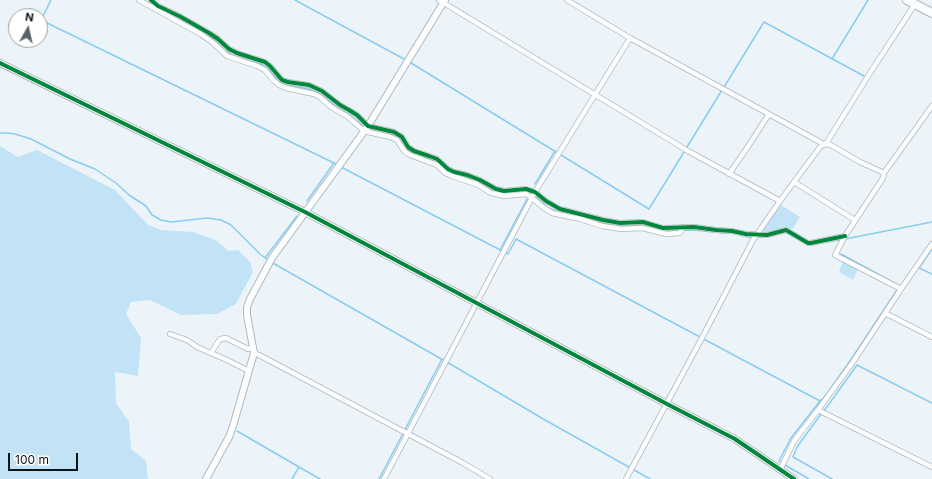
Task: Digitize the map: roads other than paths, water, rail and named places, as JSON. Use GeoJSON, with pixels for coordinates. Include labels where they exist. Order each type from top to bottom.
{"type":"FeatureCollection","features":[{"type":"Feature","properties":{"kind":"highway"},"geometry":{"type":"LineString","coordinates":[[907,0],[932,13]]}},
{"type":"Feature","properties":{"kind":"street"},"geometry":{"type":"LineString","coordinates":[[139,0],[202,35],[227,56],[265,70],[278,85],[314,94],[339,112],[366,128],[397,140],[405,152],[410,155],[436,165],[445,173],[476,184],[491,193],[504,196],[526,194],[544,208],[552,212],[602,226],[642,228],[666,234],[680,233],[683,227]]}},
{"type":"Feature","properties":{"kind":"street"},"geometry":{"type":"LineString","coordinates":[[151,0],[158,6],[210,33],[229,49],[265,62],[282,80],[309,86],[322,91],[340,106],[357,115],[366,128],[394,132],[402,137],[408,147],[414,151],[437,159],[448,169],[480,180],[496,189],[504,191],[526,189],[535,192],[546,201],[560,209],[620,223],[643,222],[664,228],[694,227],[746,234],[767,235],[786,230],[811,244],[844,238]]}},
{"type":"Feature","properties":{"kind":"street"},"geometry":{"type":"LineString","coordinates":[[567,0],[630,38],[824,145],[829,144],[860,162],[884,173]]}},
{"type":"Feature","properties":{"kind":"street"},"geometry":{"type":"LineString","coordinates":[[206,479],[234,426],[249,371],[254,350],[247,315],[247,307],[250,299],[272,258],[366,128],[443,1],[688,152],[780,201]]}},
{"type":"Feature","properties":{"kind":"street"},"geometry":{"type":"LineString","coordinates":[[626,479],[753,240],[820,147],[827,142],[915,4]]}},
{"type":"Feature","properties":{"kind":"street"},"geometry":{"type":"LineString","coordinates":[[384,479],[405,433],[445,364],[535,192],[630,38]]}},
{"type":"Feature","properties":{"kind":"street"},"geometry":{"type":"LineString","coordinates":[[0,63],[305,212],[735,440],[781,468],[794,479]]}},
{"type":"Feature","properties":{"kind":"street"},"geometry":{"type":"LineString","coordinates":[[901,289],[835,255],[855,220],[883,178],[884,173],[932,106]]}},
{"type":"Feature","properties":{"kind":"street"},"geometry":{"type":"LineString","coordinates":[[729,174],[748,148],[769,114]]}},
{"type":"Feature","properties":{"kind":"street"},"geometry":{"type":"LineString","coordinates":[[794,182],[855,220]]}},
{"type":"Feature","properties":{"kind":"street"},"geometry":{"type":"LineString","coordinates":[[781,468],[794,441],[853,362],[932,244]]}},
{"type":"Feature","properties":{"kind":"street"},"geometry":{"type":"LineString","coordinates":[[885,313],[932,337]]}},
{"type":"Feature","properties":{"kind":"street"},"geometry":{"type":"LineString","coordinates":[[170,334],[187,340],[197,347],[249,371]]}},
{"type":"Feature","properties":{"kind":"street"},"geometry":{"type":"LineString","coordinates":[[212,353],[220,339],[226,338],[248,349],[254,350],[259,355],[463,463],[490,479]]}},
{"type":"Feature","properties":{"kind":"street"},"geometry":{"type":"LineString","coordinates":[[818,410],[932,467]]}},
{"type":"Feature","properties":{"kind":"waterway"},"geometry":{"type":"LineString","coordinates":[[51,0],[41,20],[334,163]]}},
{"type":"Feature","properties":{"kind":"waterway"},"geometry":{"type":"LineString","coordinates":[[295,0],[404,59]]}},
{"type":"Feature","properties":{"kind":"waterway"},"geometry":{"type":"LineString","coordinates":[[832,59],[868,0]]}},
{"type":"Feature","properties":{"kind":"waterway"},"geometry":{"type":"LineString","coordinates":[[179,20],[208,35],[213,40]]}},
{"type":"Feature","properties":{"kind":"waterway"},"geometry":{"type":"LineString","coordinates":[[724,87],[764,22],[864,76]]}},
{"type":"Feature","properties":{"kind":"waterway"},"geometry":{"type":"LineString","coordinates":[[224,51],[268,68],[278,81],[320,93],[363,126]]}},
{"type":"Feature","properties":{"kind":"waterway"},"geometry":{"type":"LineString","coordinates":[[411,63],[649,209],[722,90]]}},
{"type":"Feature","properties":{"kind":"waterway"},"geometry":{"type":"LineString","coordinates":[[375,131],[392,134],[398,138],[410,153]]}},
{"type":"Feature","properties":{"kind":"waterway"},"geometry":{"type":"LineString","coordinates":[[0,133],[15,134],[31,139],[70,159],[95,169],[146,206],[152,215],[161,220],[171,222],[207,218],[221,220],[231,225],[268,260]]}},
{"type":"Feature","properties":{"kind":"waterway"},"geometry":{"type":"LineString","coordinates":[[535,184],[555,151]]}},
{"type":"Feature","properties":{"kind":"waterway"},"geometry":{"type":"LineString","coordinates":[[414,154],[438,163]]}},
{"type":"Feature","properties":{"kind":"waterway"},"geometry":{"type":"LineString","coordinates":[[307,201],[334,163],[338,165]]}},
{"type":"Feature","properties":{"kind":"waterway"},"geometry":{"type":"LineString","coordinates":[[341,167],[508,254],[516,239],[820,401],[791,438],[779,461],[782,463]]}},
{"type":"Feature","properties":{"kind":"waterway"},"geometry":{"type":"LineString","coordinates":[[444,169],[450,173]]}},
{"type":"Feature","properties":{"kind":"waterway"},"geometry":{"type":"LineString","coordinates":[[456,175],[473,180]]}},
{"type":"Feature","properties":{"kind":"waterway"},"geometry":{"type":"LineString","coordinates":[[477,181],[494,191],[504,193],[525,191],[532,194],[548,208],[561,213]]}},
{"type":"Feature","properties":{"kind":"waterway"},"geometry":{"type":"LineString","coordinates":[[500,250],[527,199]]}},
{"type":"Feature","properties":{"kind":"waterway"},"geometry":{"type":"LineString","coordinates":[[265,258],[297,216]]}},
{"type":"Feature","properties":{"kind":"waterway"},"geometry":{"type":"LineString","coordinates":[[575,216],[620,226],[642,225],[663,231],[693,230],[725,233]]}},
{"type":"Feature","properties":{"kind":"waterway"},"geometry":{"type":"LineString","coordinates":[[845,239],[932,222]]}},
{"type":"Feature","properties":{"kind":"waterway"},"geometry":{"type":"LineString","coordinates":[[740,235],[748,237],[764,237]]}},
{"type":"Feature","properties":{"kind":"waterway"},"geometry":{"type":"LineString","coordinates":[[829,242],[841,239]]}},
{"type":"Feature","properties":{"kind":"waterway"},"geometry":{"type":"LineString","coordinates":[[932,249],[919,268],[932,274]]}},
{"type":"Feature","properties":{"kind":"waterway"},"geometry":{"type":"LineString","coordinates":[[841,254],[898,285]]}},
{"type":"Feature","properties":{"kind":"waterway"},"geometry":{"type":"LineString","coordinates":[[271,262],[650,479]]}},
{"type":"Feature","properties":{"kind":"waterway"},"geometry":{"type":"LineString","coordinates":[[821,400],[850,361],[897,290]]}},
{"type":"Feature","properties":{"kind":"waterway"},"geometry":{"type":"LineString","coordinates":[[379,479],[442,359]]}},
{"type":"Feature","properties":{"kind":"waterway"},"geometry":{"type":"LineString","coordinates":[[824,411],[857,365],[932,403]]}},
{"type":"Feature","properties":{"kind":"waterway"},"geometry":{"type":"LineString","coordinates":[[821,414],[797,447],[793,457],[832,479]]}},
{"type":"Feature","properties":{"kind":"waterway"},"geometry":{"type":"LineString","coordinates":[[237,431],[299,467]]}},
{"type":"Feature","properties":{"kind":"waterway"},"geometry":{"type":"LineString","coordinates":[[785,465],[809,479]]}},
{"type":"Feature","properties":{"kind":"waterway"},"geometry":{"type":"LineString","coordinates":[[292,479],[299,467],[320,479]]}}]}
